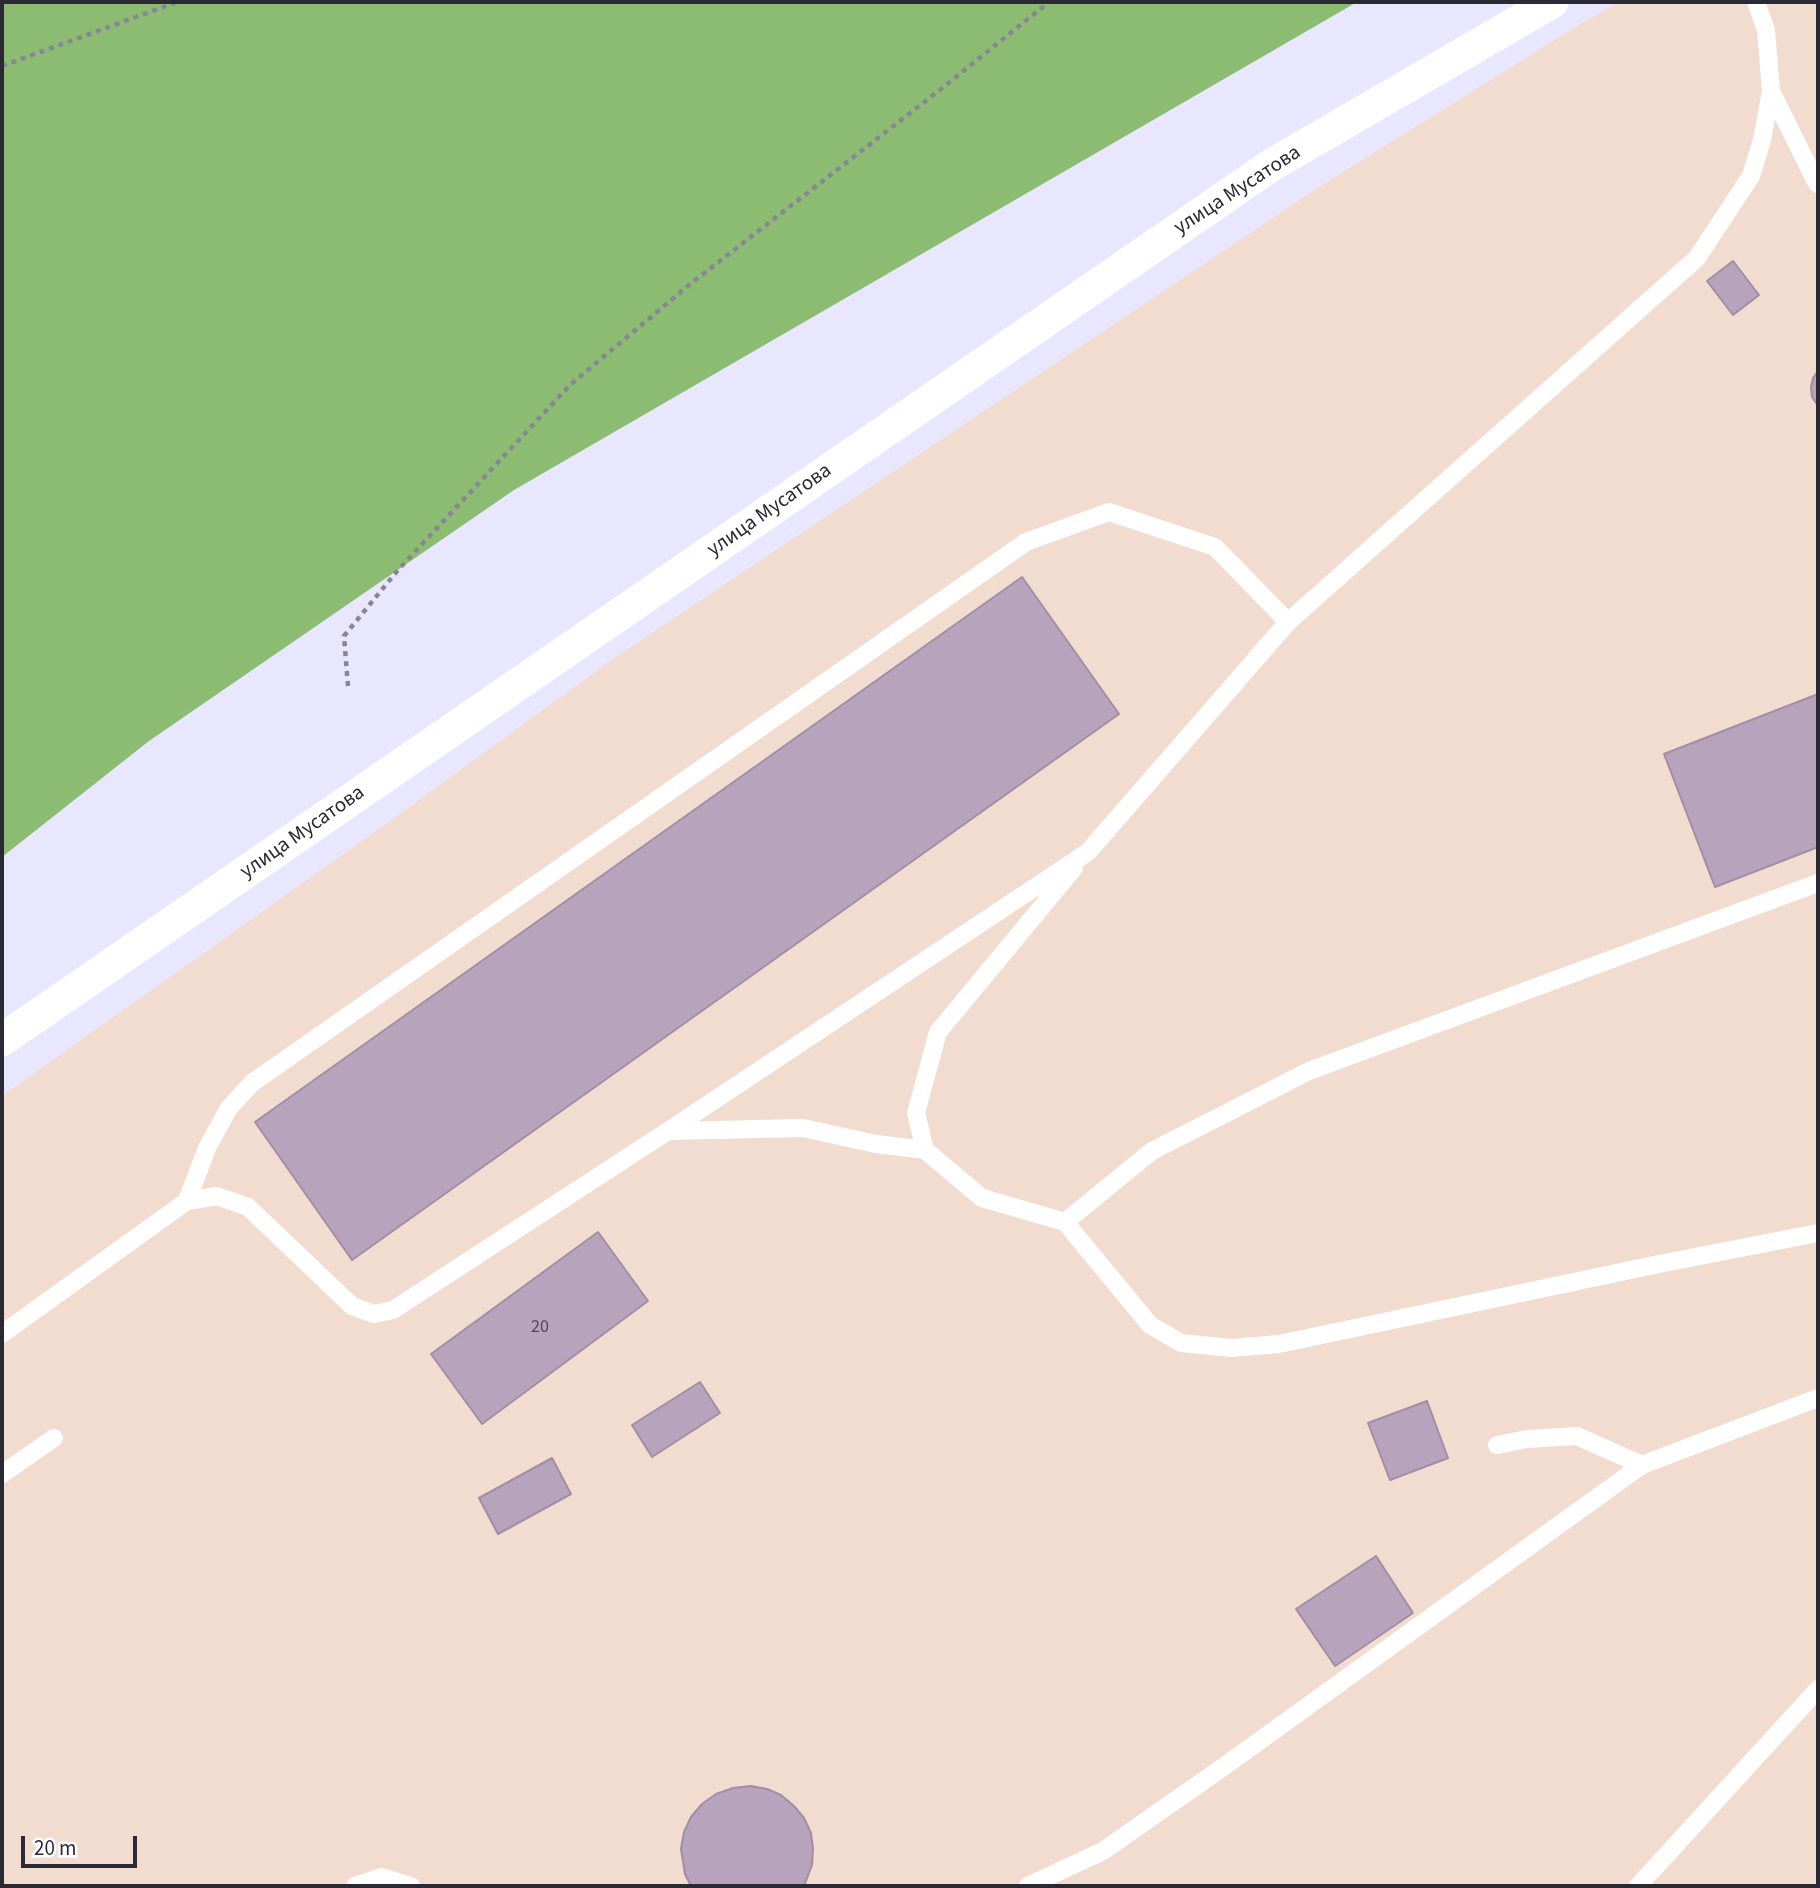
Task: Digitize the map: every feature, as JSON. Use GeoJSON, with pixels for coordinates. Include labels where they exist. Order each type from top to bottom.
{"type":"FeatureCollection","features":[{"type":"Feature","properties":{"kind":"street","name":"улица Мусатова"},"geometry":{"type":"LineString","coordinates":[[2,1041],[1270,166],[1552,2]]}},
{"type":"Feature","properties":{"kind":"lane"},"geometry":{"type":"LineString","coordinates":[[925,1150],[916,1113],[938,1032],[1088,852],[1288,622],[1697,258],[1751,176],[1762,140],[1771,91],[1766,30],[1756,2]]}},
{"type":"Feature","properties":{"kind":"lane"},"geometry":{"type":"LineString","coordinates":[[1771,91],[1818,184]]}},
{"type":"Feature","properties":{"kind":"lane"},"geometry":{"type":"LineString","coordinates":[[187,1201],[207,1148],[229,1108],[252,1083],[1026,542],[1109,512],[1214,547],[1288,622]]}},
{"type":"Feature","properties":{"kind":"lane"},"geometry":{"type":"LineString","coordinates":[[2,1335],[187,1201],[217,1196],[248,1207],[352,1306],[374,1314],[393,1310],[1088,852]]}},
{"type":"Feature","properties":{"kind":"lane"},"geometry":{"type":"LineString","coordinates":[[1065,1222],[1152,1151],[1309,1071],[1818,883]]}},
{"type":"Feature","properties":{"kind":"lane"},"geometry":{"type":"LineString","coordinates":[[668,1131],[803,1128],[876,1144],[925,1150],[982,1198],[1065,1222],[1150,1325],[1181,1343],[1231,1348],[1279,1344],[1818,1233]]}},
{"type":"Feature","properties":{"kind":"lane"},"geometry":{"type":"LineString","coordinates":[[1028,1886],[1103,1851],[1642,1465],[1818,1398]]}},
{"type":"Feature","properties":{"kind":"lane"},"geometry":{"type":"LineString","coordinates":[[1497,1445],[1527,1439],[1577,1436],[1642,1465]]}},
{"type":"Feature","properties":{"kind":"lane"},"geometry":{"type":"LineString","coordinates":[[2,1474],[54,1438]]}},
{"type":"Feature","properties":{"kind":"lane"},"geometry":{"type":"LineString","coordinates":[[1639,1886],[1818,1689]]}},
{"type":"Feature","properties":{"kind":"lane"},"geometry":{"type":"LineString","coordinates":[[355,1886],[382,1877],[411,1886]]}},
{"type":"Feature","properties":{"kind":"path"},"geometry":{"type":"LineString","coordinates":[[2,66],[177,2]]}},
{"type":"Feature","properties":{"kind":"path"},"geometry":{"type":"LineString","coordinates":[[348,686],[344,636],[398,570],[570,385],[689,285],[1048,2]]}},
{"type":"Feature","properties":{"kind":"shaded area"},"geometry":{"type":"Polygon","coordinates":[[[1620,2],[1818,2],[1818,1886],[2,1886],[2,1096],[613,659],[1322,185],[1585,21],[1620,2]]]}},
{"type":"Feature","properties":{"kind":"green space"},"geometry":{"type":"Polygon","coordinates":[[[2,2],[1357,2],[514,490],[149,741],[2,857],[2,2]]]}},
{"type":"Feature","properties":{"kind":"building"},"geometry":{"type":"Polygon","coordinates":[[[1733,261],[1759,295],[1733,315],[1707,281],[1733,261]]]}},
{"type":"Feature","properties":{"kind":"building"},"geometry":{"type":"Polygon","coordinates":[[[1818,371],[1818,406],[1812,397],[1811,387],[1818,371]]]}},
{"type":"Feature","properties":{"kind":"building"},"geometry":{"type":"Polygon","coordinates":[[[1022,577],[1119,714],[352,1260],[255,1122],[1022,577]]]}},
{"type":"Feature","properties":{"kind":"building"},"geometry":{"type":"Polygon","coordinates":[[[1818,694],[1818,847],[1715,887],[1664,754],[1818,694]]]}},
{"type":"Feature","properties":{"kind":"building"},"geometry":{"type":"Polygon","coordinates":[[[598,1232],[648,1301],[482,1424],[431,1354],[598,1232]]]}},
{"type":"Feature","properties":{"kind":"building"},"geometry":{"type":"Polygon","coordinates":[[[700,1382],[720,1413],[652,1457],[632,1425],[700,1382]]]}},
{"type":"Feature","properties":{"kind":"building"},"geometry":{"type":"Polygon","coordinates":[[[1427,1401],[1448,1458],[1390,1480],[1368,1423],[1427,1401]]]}},
{"type":"Feature","properties":{"kind":"building"},"geometry":{"type":"Polygon","coordinates":[[[552,1458],[571,1494],[498,1534],[479,1498],[552,1458]]]}},
{"type":"Feature","properties":{"kind":"building"},"geometry":{"type":"Polygon","coordinates":[[[1376,1556],[1413,1613],[1335,1666],[1296,1609],[1376,1556]]]}},
{"type":"Feature","properties":{"kind":"building"},"geometry":{"type":"Polygon","coordinates":[[[751,1786],[781,1795],[804,1818],[811,1833],[813,1849],[812,1865],[804,1886],[691,1886],[685,1874],[681,1849],[684,1832],[691,1817],[702,1804],[716,1794],[751,1786]]]}}]}
